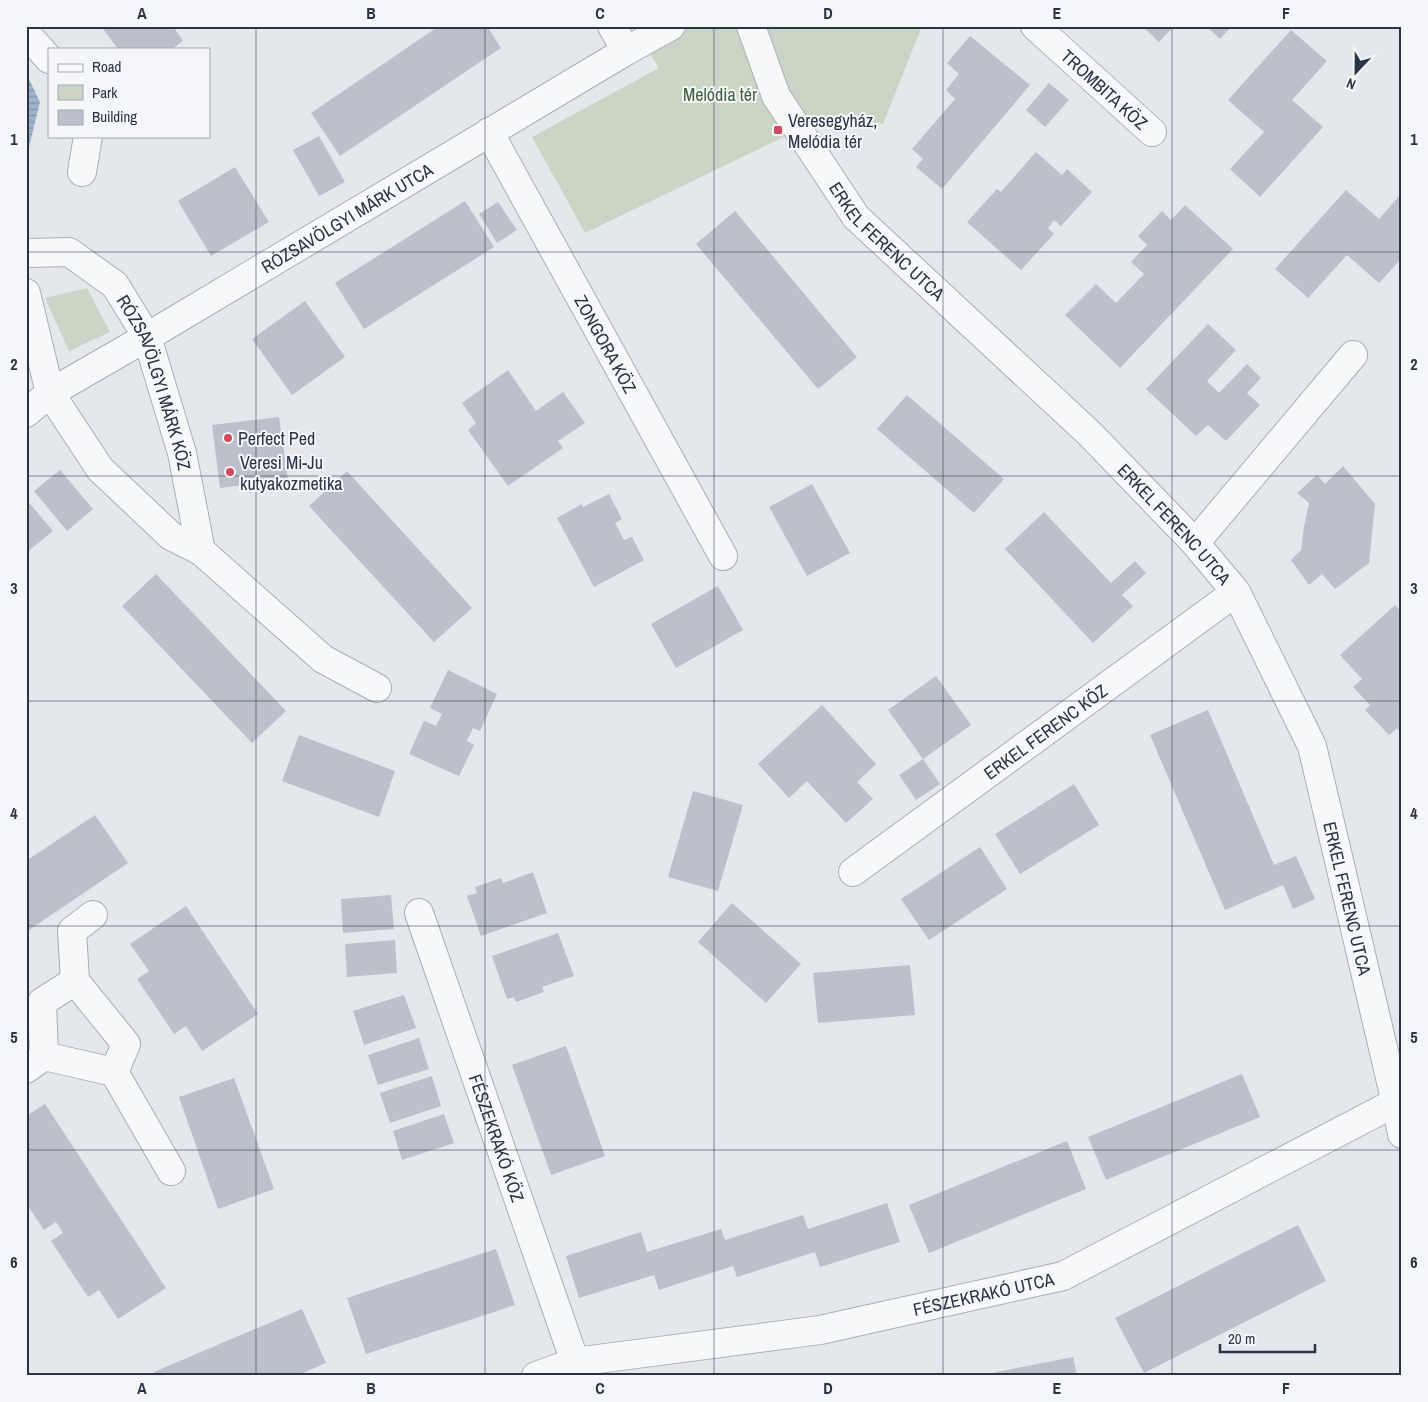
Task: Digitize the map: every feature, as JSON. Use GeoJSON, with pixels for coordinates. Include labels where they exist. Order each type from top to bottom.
{"type":"FeatureCollection","features":[{"type":"Feature","properties":{"kind":"street"},"geometry":{"type":"LineString","coordinates":[[612,26],[626,50]]}},
{"type":"Feature","properties":{"kind":"street","name":"RÓZSAVÖLGYI MÁRK UTCA"},"geometry":{"type":"LineString","coordinates":[[26,413],[50,393],[147,337],[626,50],[671,26]]}},
{"type":"Feature","properties":{"kind":"street","name":"ERKEL FERENC UTCA"},"geometry":{"type":"LineString","coordinates":[[751,26],[776,96],[856,217],[1090,434],[1195,543],[1236,592],[1312,746],[1399,1101],[1402,1134]]}},
{"type":"Feature","properties":{"kind":"street","name":"TROMBITA KÖZ"},"geometry":{"type":"LineString","coordinates":[[1035,26],[1152,132]]}},
{"type":"Feature","properties":{"kind":"street"},"geometry":{"type":"LineString","coordinates":[[26,37],[33,41],[48,58]]}},
{"type":"Feature","properties":{"kind":"street","name":"ZONGORA KÖZ"},"geometry":{"type":"LineString","coordinates":[[490,132],[724,556]]}},
{"type":"Feature","properties":{"kind":"street"},"geometry":{"type":"LineString","coordinates":[[82,172],[88,138]]}},
{"type":"Feature","properties":{"kind":"street","name":"RÓZSAVÖLGYI MÁRK KÖZ"},"geometry":{"type":"LineString","coordinates":[[26,254],[69,252],[115,285],[147,337],[182,453],[201,551]]}},
{"type":"Feature","properties":{"kind":"street"},"geometry":{"type":"LineString","coordinates":[[26,293],[50,393],[100,469],[171,536],[201,551],[323,659],[378,688]]}},
{"type":"Feature","properties":{"kind":"street"},"geometry":{"type":"LineString","coordinates":[[1195,543],[1353,355]]}},
{"type":"Feature","properties":{"kind":"street","name":"ERKEL FERENC KÖZ"},"geometry":{"type":"LineString","coordinates":[[853,872],[1236,592]]}},
{"type":"Feature","properties":{"kind":"street","name":"FÉSZEKRAKÓ KÖZ"},"geometry":{"type":"LineString","coordinates":[[419,913],[575,1362]]}},
{"type":"Feature","properties":{"kind":"street"},"geometry":{"type":"LineString","coordinates":[[93,916],[72,931],[74,981],[126,1044],[114,1072]]}},
{"type":"Feature","properties":{"kind":"street"},"geometry":{"type":"LineString","coordinates":[[74,981],[42,1002],[35,1063],[114,1072]]}},
{"type":"Feature","properties":{"kind":"street"},"geometry":{"type":"LineString","coordinates":[[114,1072],[171,1171]]}},
{"type":"Feature","properties":{"kind":"street","name":"FÉSZEKRAKÓ UTCA"},"geometry":{"type":"LineString","coordinates":[[536,1376],[575,1362],[820,1330],[1063,1276],[1399,1101]]}},
{"type":"Feature","properties":{"kind":"green space","name":"Melódia tér"},"geometry":{"type":"Polygon","coordinates":[[[632,26],[922,26],[883,124],[829,115],[585,233],[532,137],[659,68],[632,26]]]}},
{"type":"Feature","properties":{"kind":"green space"},"geometry":{"type":"Polygon","coordinates":[[[87,288],[110,332],[69,351],[45,298],[87,288]]]}},
{"type":"Feature","properties":{"kind":"water"},"geometry":{"type":"Polygon","coordinates":[[[26,73],[40,102],[29,147],[26,151],[26,73]]]}},
{"type":"Feature","properties":{"kind":"building"},"geometry":{"type":"Polygon","coordinates":[[[101,26],[173,26],[183,41],[173,48],[117,48],[101,26]]]}},
{"type":"Feature","properties":{"kind":"building"},"geometry":{"type":"Polygon","coordinates":[[[439,26],[487,26],[501,48],[340,156],[311,113],[439,26]]]}},
{"type":"Feature","properties":{"kind":"building"},"geometry":{"type":"Polygon","coordinates":[[[1142,26],[1174,26],[1159,42],[1142,26]]]}},
{"type":"Feature","properties":{"kind":"building"},"geometry":{"type":"Polygon","coordinates":[[[1206,26],[1232,26],[1220,39],[1206,26]]]}},
{"type":"Feature","properties":{"kind":"building"},"geometry":{"type":"Polygon","coordinates":[[[1291,30],[1327,61],[1292,100],[1323,127],[1260,197],[1230,169],[1264,132],[1228,100],[1291,30]]]}},
{"type":"Feature","properties":{"kind":"building"},"geometry":{"type":"Polygon","coordinates":[[[970,36],[1030,85],[942,189],[916,167],[923,159],[912,149],[955,99],[946,90],[959,74],[947,63],[970,36]]]}},
{"type":"Feature","properties":{"kind":"building"},"geometry":{"type":"Polygon","coordinates":[[[1049,83],[1069,100],[1045,127],[1026,110],[1049,83]]]}},
{"type":"Feature","properties":{"kind":"building"},"geometry":{"type":"Polygon","coordinates":[[[319,136],[345,182],[319,196],[293,150],[319,136]]]}},
{"type":"Feature","properties":{"kind":"building"},"geometry":{"type":"Polygon","coordinates":[[[1036,152],[1062,175],[1067,169],[1092,192],[1061,226],[1054,220],[1048,228],[1054,234],[1021,270],[967,222],[997,189],[1001,192],[1036,152]]]}},
{"type":"Feature","properties":{"kind":"building"},"geometry":{"type":"Polygon","coordinates":[[[235,167],[269,222],[211,256],[178,201],[235,167]]]}},
{"type":"Feature","properties":{"kind":"building"},"geometry":{"type":"Polygon","coordinates":[[[1346,190],[1379,219],[1402,193],[1402,258],[1379,283],[1347,255],[1308,298],[1275,269],[1346,190]]]}},
{"type":"Feature","properties":{"kind":"building"},"geometry":{"type":"Polygon","coordinates":[[[465,201],[494,247],[364,329],[335,283],[465,201]]]}},
{"type":"Feature","properties":{"kind":"building"},"geometry":{"type":"Polygon","coordinates":[[[498,202],[517,230],[497,243],[479,214],[498,202]]]}},
{"type":"Feature","properties":{"kind":"building"},"geometry":{"type":"Polygon","coordinates":[[[1185,205],[1233,249],[1120,368],[1065,315],[1096,284],[1116,303],[1144,274],[1131,262],[1147,245],[1138,236],[1162,211],[1171,220],[1185,205]]]}},
{"type":"Feature","properties":{"kind":"building"},"geometry":{"type":"Polygon","coordinates":[[[735,211],[857,357],[818,389],[696,244],[735,211]]]}},
{"type":"Feature","properties":{"kind":"building"},"geometry":{"type":"Polygon","coordinates":[[[305,301],[345,357],[292,395],[252,339],[305,301]]]}},
{"type":"Feature","properties":{"kind":"building"},"geometry":{"type":"Polygon","coordinates":[[[1208,324],[1236,350],[1207,381],[1219,393],[1247,364],[1261,378],[1247,393],[1260,405],[1226,441],[1208,425],[1196,436],[1146,389],[1208,324]]]}},
{"type":"Feature","properties":{"kind":"building"},"geometry":{"type":"Polygon","coordinates":[[[508,370],[536,411],[563,392],[585,423],[558,441],[563,448],[508,486],[468,430],[476,423],[462,403],[508,370]]]}},
{"type":"Feature","properties":{"kind":"building"},"geometry":{"type":"Polygon","coordinates":[[[907,395],[1004,479],[974,513],[877,429],[907,395]]]}},
{"type":"Feature","properties":{"kind":"building"},"geometry":{"type":"Polygon","coordinates":[[[279,417],[288,479],[220,488],[212,425],[279,417]]]}},
{"type":"Feature","properties":{"kind":"building"},"geometry":{"type":"Polygon","coordinates":[[[1343,466],[1375,504],[1369,563],[1335,589],[1322,574],[1309,585],[1291,560],[1301,550],[1309,503],[1297,493],[1317,475],[1325,484],[1343,466]]]}},
{"type":"Feature","properties":{"kind":"building"},"geometry":{"type":"Polygon","coordinates":[[[60,470],[93,509],[67,531],[34,491],[60,470]]]}},
{"type":"Feature","properties":{"kind":"building"},"geometry":{"type":"Polygon","coordinates":[[[347,471],[472,608],[434,642],[309,506],[347,471]]]}},
{"type":"Feature","properties":{"kind":"building"},"geometry":{"type":"Polygon","coordinates":[[[812,484],[850,553],[807,576],[769,507],[812,484]]]}},
{"type":"Feature","properties":{"kind":"building"},"geometry":{"type":"Polygon","coordinates":[[[609,494],[622,519],[615,523],[624,540],[632,537],[644,560],[594,587],[557,518],[582,504],[583,507],[609,494]]]}},
{"type":"Feature","properties":{"kind":"building"},"geometry":{"type":"Polygon","coordinates":[[[26,499],[53,531],[26,553],[26,499]]]}},
{"type":"Feature","properties":{"kind":"building"},"geometry":{"type":"Polygon","coordinates":[[[1044,512],[1111,583],[1135,561],[1146,573],[1122,595],[1133,606],[1093,643],[1005,549],[1044,512]]]}},
{"type":"Feature","properties":{"kind":"building"},"geometry":{"type":"Polygon","coordinates":[[[156,574],[286,711],[252,743],[122,606],[156,574]]]}},
{"type":"Feature","properties":{"kind":"building"},"geometry":{"type":"Polygon","coordinates":[[[718,586],[743,630],[676,668],[651,624],[718,586]]]}},
{"type":"Feature","properties":{"kind":"building"},"geometry":{"type":"Polygon","coordinates":[[[1395,605],[1402,613],[1402,734],[1397,728],[1389,735],[1365,710],[1370,705],[1353,687],[1362,679],[1340,655],[1395,605]]]}},
{"type":"Feature","properties":{"kind":"building"},"geometry":{"type":"Polygon","coordinates":[[[448,670],[497,694],[480,731],[473,728],[467,741],[474,745],[459,776],[409,754],[424,721],[436,726],[442,714],[430,708],[448,670]]]}},
{"type":"Feature","properties":{"kind":"building"},"geometry":{"type":"Polygon","coordinates":[[[936,676],[971,725],[923,759],[888,710],[936,676]]]}},
{"type":"Feature","properties":{"kind":"building"},"geometry":{"type":"Polygon","coordinates":[[[822,705],[876,764],[857,782],[873,799],[846,823],[807,781],[789,798],[758,764],[822,705]]]}},
{"type":"Feature","properties":{"kind":"building"},"geometry":{"type":"Polygon","coordinates":[[[1208,710],[1274,865],[1296,856],[1315,899],[1293,909],[1283,885],[1225,910],[1150,735],[1208,710]]]}},
{"type":"Feature","properties":{"kind":"building"},"geometry":{"type":"Polygon","coordinates":[[[299,735],[395,771],[379,817],[282,781],[299,735]]]}},
{"type":"Feature","properties":{"kind":"building"},"geometry":{"type":"Polygon","coordinates":[[[923,759],[940,784],[916,800],[899,775],[923,759]]]}},
{"type":"Feature","properties":{"kind":"building"},"geometry":{"type":"Polygon","coordinates":[[[1074,784],[1099,825],[1020,874],[995,834],[1074,784]]]}},
{"type":"Feature","properties":{"kind":"building"},"geometry":{"type":"Polygon","coordinates":[[[693,791],[743,805],[718,891],[668,877],[693,791]]]}},
{"type":"Feature","properties":{"kind":"building"},"geometry":{"type":"Polygon","coordinates":[[[95,815],[128,863],[29,930],[26,926],[26,861],[95,815]]]}},
{"type":"Feature","properties":{"kind":"building"},"geometry":{"type":"Polygon","coordinates":[[[980,847],[1007,889],[929,940],[901,899],[980,847]]]}},
{"type":"Feature","properties":{"kind":"building"},"geometry":{"type":"Polygon","coordinates":[[[533,872],[547,913],[481,936],[467,896],[477,893],[475,887],[501,878],[503,883],[533,872]]]}},
{"type":"Feature","properties":{"kind":"building"},"geometry":{"type":"Polygon","coordinates":[[[391,895],[394,929],[343,933],[341,899],[391,895]]]}},
{"type":"Feature","properties":{"kind":"building"},"geometry":{"type":"Polygon","coordinates":[[[732,903],[801,964],[766,1003],[698,942],[732,903]]]}},
{"type":"Feature","properties":{"kind":"building"},"geometry":{"type":"Polygon","coordinates":[[[186,906],[258,1014],[202,1051],[186,1026],[174,1034],[137,979],[149,971],[130,944],[186,906]]]}},
{"type":"Feature","properties":{"kind":"building"},"geometry":{"type":"Polygon","coordinates":[[[558,933],[574,976],[542,987],[544,992],[516,1002],[514,997],[507,999],[492,956],[558,933]]]}},
{"type":"Feature","properties":{"kind":"building"},"geometry":{"type":"Polygon","coordinates":[[[395,940],[397,973],[347,977],[345,944],[395,940]]]}},
{"type":"Feature","properties":{"kind":"building"},"geometry":{"type":"Polygon","coordinates":[[[910,965],[915,1015],[818,1023],[813,973],[910,965]]]}},
{"type":"Feature","properties":{"kind":"building"},"geometry":{"type":"Polygon","coordinates":[[[404,995],[416,1028],[364,1045],[353,1011],[404,995]]]}},
{"type":"Feature","properties":{"kind":"building"},"geometry":{"type":"Polygon","coordinates":[[[419,1038],[429,1069],[378,1085],[368,1055],[419,1038]]]}},
{"type":"Feature","properties":{"kind":"building"},"geometry":{"type":"Polygon","coordinates":[[[566,1046],[605,1156],[551,1175],[512,1065],[566,1046]]]}},
{"type":"Feature","properties":{"kind":"building"},"geometry":{"type":"Polygon","coordinates":[[[1242,1074],[1260,1117],[1106,1180],[1088,1137],[1242,1074]]]}},
{"type":"Feature","properties":{"kind":"building"},"geometry":{"type":"Polygon","coordinates":[[[432,1076],[441,1106],[390,1123],[380,1093],[432,1076]]]}},
{"type":"Feature","properties":{"kind":"building"},"geometry":{"type":"Polygon","coordinates":[[[234,1078],[274,1189],[218,1209],[179,1097],[234,1078]]]}},
{"type":"Feature","properties":{"kind":"building"},"geometry":{"type":"Polygon","coordinates":[[[45,1104],[166,1288],[118,1319],[99,1290],[88,1297],[51,1241],[63,1233],[56,1222],[44,1230],[26,1203],[26,1116],[45,1104]]]}},
{"type":"Feature","properties":{"kind":"building"},"geometry":{"type":"Polygon","coordinates":[[[444,1114],[454,1143],[402,1160],[393,1131],[444,1114]]]}},
{"type":"Feature","properties":{"kind":"building"},"geometry":{"type":"Polygon","coordinates":[[[1067,1141],[1086,1189],[929,1253],[909,1205],[1067,1141]]]}},
{"type":"Feature","properties":{"kind":"building"},"geometry":{"type":"Polygon","coordinates":[[[887,1203],[900,1242],[820,1267],[815,1252],[737,1277],[733,1266],[659,1290],[654,1275],[579,1298],[566,1256],[641,1232],[647,1252],[721,1229],[725,1240],[803,1215],[808,1229],[887,1203]]]}},
{"type":"Feature","properties":{"kind":"building"},"geometry":{"type":"Polygon","coordinates":[[[1298,1225],[1326,1281],[1144,1373],[1115,1318],[1298,1225]]]}},
{"type":"Feature","properties":{"kind":"building"},"geometry":{"type":"Polygon","coordinates":[[[496,1249],[515,1305],[366,1354],[347,1298],[496,1249]]]}},
{"type":"Feature","properties":{"kind":"building"},"geometry":{"type":"Polygon","coordinates":[[[302,1309],[326,1363],[296,1376],[155,1376],[154,1372],[302,1309]]]}},
{"type":"Feature","properties":{"kind":"building"},"geometry":{"type":"Polygon","coordinates":[[[1073,1357],[1077,1376],[984,1376],[992,1373],[1073,1357]]]}},
{"type":"Feature","properties":{"kind":"place","name":"Veresegyház, Melódia tér"},"geometry":{"type":"Point","coordinates":[778,130]}},
{"type":"Feature","properties":{"kind":"place","name":"Perfect Ped"},"geometry":{"type":"Point","coordinates":[228,438]}},
{"type":"Feature","properties":{"kind":"place","name":"Veresi Mi-Ju kutyakozmetika"},"geometry":{"type":"Point","coordinates":[230,472]}}]}
